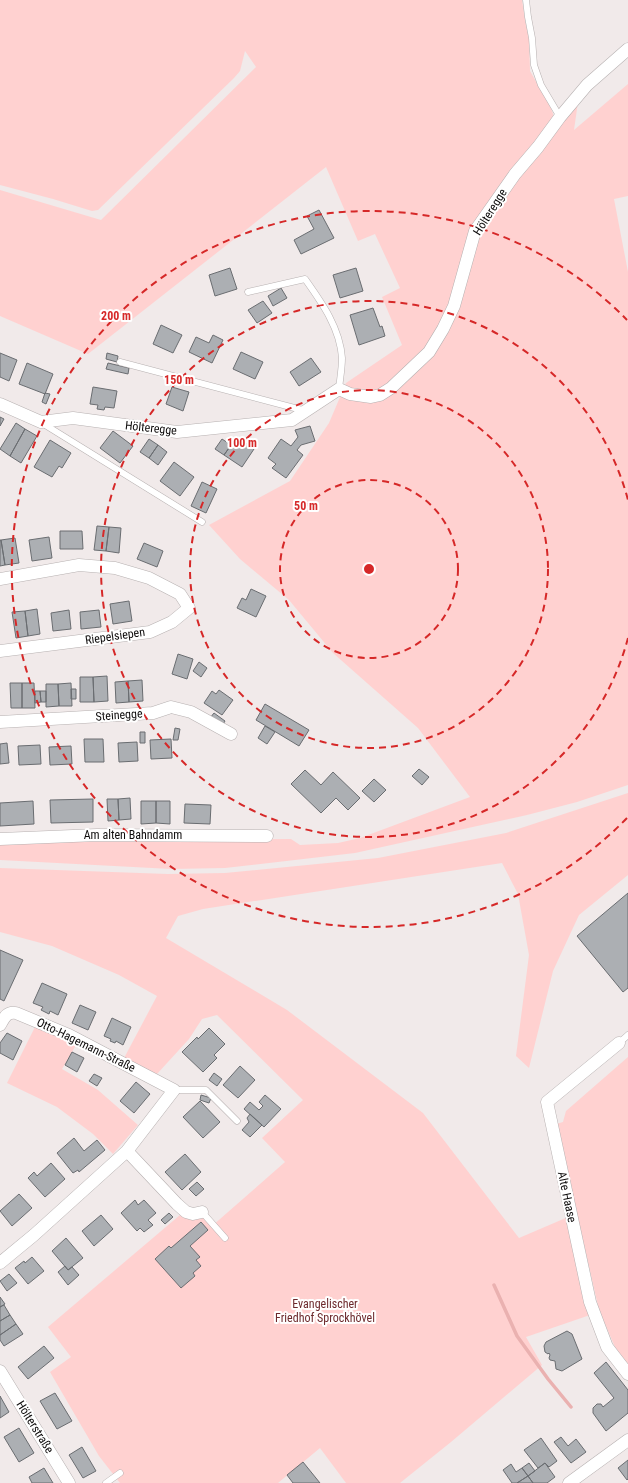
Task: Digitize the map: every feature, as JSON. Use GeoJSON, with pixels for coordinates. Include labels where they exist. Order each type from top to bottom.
{"type":"FeatureCollection","features":[{"type":"Feature","properties":{"kind":"street","name":"Hölteregge"},"geometry":{"type":"LineString","coordinates":[[41,422],[73,418],[177,432],[292,420],[339,389],[350,394],[371,397],[380,395],[391,388],[429,352],[443,329],[454,306],[476,231],[515,174],[538,147],[560,117],[587,86],[628,49]]}},
{"type":"Feature","properties":{"kind":"street"},"geometry":{"type":"LineString","coordinates":[[0,404],[41,422]]}},
{"type":"Feature","properties":{"kind":"street","name":"Riepelsiepen"},"geometry":{"type":"LineString","coordinates":[[0,579],[79,565],[115,568],[149,578],[180,594],[189,608],[172,622],[150,632],[0,651]]}},
{"type":"Feature","properties":{"kind":"street","name":"Steinegge"},"geometry":{"type":"LineString","coordinates":[[0,722],[153,713],[171,707],[191,712],[231,734]]}},
{"type":"Feature","properties":{"kind":"street","name":"Am alten Bahndamm"},"geometry":{"type":"LineString","coordinates":[[0,839],[97,835],[267,836]]}},
{"type":"Feature","properties":{"kind":"street","name":"Otto-Hagemann-Straße"},"geometry":{"type":"LineString","coordinates":[[0,1025],[6,1014],[12,1012],[16,1013],[69,1035],[174,1090]]}},
{"type":"Feature","properties":{"kind":"street","name":"Alte Haase"},"geometry":{"type":"LineString","coordinates":[[624,1039],[547,1102],[590,1302],[607,1347],[628,1374]]}},
{"type":"Feature","properties":{"kind":"street"},"geometry":{"type":"LineString","coordinates":[[0,1263],[34,1236],[127,1151],[174,1090]]}},
{"type":"Feature","properties":{"kind":"street"},"geometry":{"type":"LineString","coordinates":[[127,1151],[186,1212],[193,1214],[202,1212]]}},
{"type":"Feature","properties":{"kind":"street","name":"Hölterstraße"},"geometry":{"type":"LineString","coordinates":[[0,1371],[69,1483]]}},
{"type":"Feature","properties":{"kind":"street"},"geometry":{"type":"LineString","coordinates":[[569,1483],[628,1440]]}},
{"type":"Feature","properties":{"kind":"lane"},"geometry":{"type":"LineString","coordinates":[[526,0],[532,38],[534,65],[541,85],[560,117]]}},
{"type":"Feature","properties":{"kind":"lane"},"geometry":{"type":"LineString","coordinates":[[248,292],[305,279],[326,309],[337,333],[342,358],[339,389]]}},
{"type":"Feature","properties":{"kind":"lane"},"geometry":{"type":"LineString","coordinates":[[120,362],[306,411]]}},
{"type":"Feature","properties":{"kind":"lane"},"geometry":{"type":"LineString","coordinates":[[41,422],[202,522]]}},
{"type":"Feature","properties":{"kind":"lane","name":"Otto-Hagemann-Straße"},"geometry":{"type":"LineString","coordinates":[[174,1090],[206,1090],[237,1121]]}},
{"type":"Feature","properties":{"kind":"lane"},"geometry":{"type":"LineString","coordinates":[[202,1212],[225,1238]]}},
{"type":"Feature","properties":{"kind":"lane"},"geometry":{"type":"LineString","coordinates":[[106,1483],[120,1473]]}},
{"type":"Feature","properties":{"kind":"green space"},"geometry":{"type":"Polygon","coordinates":[[[0,0],[522,0],[529,39],[530,71],[551,108],[555,120],[578,102],[574,130],[628,84],[628,196],[614,199],[628,272],[628,785],[577,802],[527,815],[355,853],[225,868],[171,869],[0,860],[0,841],[291,839],[300,845],[338,843],[360,838],[470,797],[418,728],[333,653],[289,600],[240,559],[209,525],[290,481],[329,423],[346,383],[402,345],[382,297],[400,288],[375,234],[358,241],[326,167],[88,354],[0,316],[0,190],[101,220],[256,67],[245,51],[240,71],[234,78],[98,210],[92,211],[0,185],[0,0]]]}},
{"type":"Feature","properties":{"kind":"green space","name":"Evangelischer Friedhof Sprockhövel"},"geometry":{"type":"Polygon","coordinates":[[[628,793],[628,875],[579,915],[553,971],[529,1068],[516,1056],[529,955],[518,894],[502,863],[203,909],[178,916],[166,938],[287,1010],[423,1113],[519,1238],[568,1217],[590,1315],[526,1337],[542,1365],[400,1483],[346,1483],[320,1448],[278,1483],[120,1483],[99,1456],[50,1372],[71,1357],[48,1327],[180,1215],[200,1219],[204,1217],[212,1226],[285,1162],[262,1138],[303,1100],[217,1015],[202,1019],[189,1039],[157,1074],[123,1060],[157,996],[119,975],[52,946],[0,932],[0,868],[168,874],[225,873],[378,858],[506,833],[628,793]]]}},
{"type":"Feature","properties":{"kind":"green space"},"geometry":{"type":"Polygon","coordinates":[[[35,1027],[76,1045],[62,1069],[98,1090],[138,1125],[113,1154],[93,1134],[57,1107],[7,1083],[35,1027]]]}},
{"type":"Feature","properties":{"kind":"green space"},"geometry":{"type":"Polygon","coordinates":[[[628,1057],[628,1366],[615,1347],[599,1310],[556,1124],[563,1122],[566,1111],[628,1057]]]}},
{"type":"Feature","properties":{"kind":"building"},"geometry":{"type":"Polygon","coordinates":[[[319,210],[334,238],[301,254],[294,240],[314,229],[307,216],[319,210]]]}},
{"type":"Feature","properties":{"kind":"building"},"geometry":{"type":"Polygon","coordinates":[[[230,268],[237,289],[215,296],[209,275],[230,268]]]}},
{"type":"Feature","properties":{"kind":"building"},"geometry":{"type":"Polygon","coordinates":[[[356,268],[363,291],[340,298],[333,275],[356,268]]]}},
{"type":"Feature","properties":{"kind":"building"},"geometry":{"type":"Polygon","coordinates":[[[281,288],[287,298],[273,306],[268,296],[281,288]]]}},
{"type":"Feature","properties":{"kind":"building"},"geometry":{"type":"Polygon","coordinates":[[[263,301],[272,313],[257,323],[248,310],[263,301]]]}},
{"type":"Feature","properties":{"kind":"building"},"geometry":{"type":"Polygon","coordinates":[[[373,308],[385,336],[359,345],[350,315],[373,308]]]}},
{"type":"Feature","properties":{"kind":"building"},"geometry":{"type":"Polygon","coordinates":[[[161,325],[182,335],[173,353],[153,344],[161,325]]]}},
{"type":"Feature","properties":{"kind":"building"},"geometry":{"type":"Polygon","coordinates":[[[213,335],[223,340],[212,363],[189,352],[196,337],[209,343],[213,335]]]}},
{"type":"Feature","properties":{"kind":"building"},"geometry":{"type":"Polygon","coordinates":[[[241,352],[263,362],[255,379],[233,369],[241,352]]]}},
{"type":"Feature","properties":{"kind":"building"},"geometry":{"type":"Polygon","coordinates":[[[0,353],[17,360],[9,381],[0,377],[0,353]]]}},
{"type":"Feature","properties":{"kind":"building"},"geometry":{"type":"Polygon","coordinates":[[[107,353],[118,356],[117,362],[106,359],[107,353]]]}},
{"type":"Feature","properties":{"kind":"building"},"geometry":{"type":"Polygon","coordinates":[[[311,358],[321,372],[299,386],[290,372],[311,358]]]}},
{"type":"Feature","properties":{"kind":"building"},"geometry":{"type":"Polygon","coordinates":[[[27,363],[53,374],[45,394],[19,384],[27,363]]]}},
{"type":"Feature","properties":{"kind":"building"},"geometry":{"type":"Polygon","coordinates":[[[108,363],[129,368],[128,374],[106,369],[108,363]]]}},
{"type":"Feature","properties":{"kind":"building"},"geometry":{"type":"Polygon","coordinates":[[[93,387],[117,391],[114,408],[105,407],[104,410],[97,409],[98,405],[90,404],[93,387]]]}},
{"type":"Feature","properties":{"kind":"building"},"geometry":{"type":"Polygon","coordinates":[[[172,387],[189,392],[183,411],[166,404],[172,387]]]}},
{"type":"Feature","properties":{"kind":"building"},"geometry":{"type":"Polygon","coordinates":[[[45,393],[50,394],[46,404],[42,402],[45,393]]]}},
{"type":"Feature","properties":{"kind":"building"},"geometry":{"type":"Polygon","coordinates":[[[0,417],[4,419],[0,426],[0,417]]]}},
{"type":"Feature","properties":{"kind":"building"},"geometry":{"type":"Polygon","coordinates":[[[16,423],[25,429],[10,456],[0,449],[16,423]]]}},
{"type":"Feature","properties":{"kind":"building"},"geometry":{"type":"Polygon","coordinates":[[[310,426],[315,441],[301,445],[297,450],[303,455],[286,478],[272,468],[276,464],[268,458],[281,439],[291,446],[298,437],[295,430],[310,426]]]}},
{"type":"Feature","properties":{"kind":"building"},"geometry":{"type":"Polygon","coordinates":[[[25,429],[37,436],[21,463],[10,456],[25,429]]]}},
{"type":"Feature","properties":{"kind":"building"},"geometry":{"type":"Polygon","coordinates":[[[113,431],[133,446],[120,463],[100,448],[113,431]]]}},
{"type":"Feature","properties":{"kind":"building"},"geometry":{"type":"Polygon","coordinates":[[[237,437],[254,449],[242,467],[224,455],[237,437]]]}},
{"type":"Feature","properties":{"kind":"building"},"geometry":{"type":"Polygon","coordinates":[[[149,439],[158,445],[149,458],[140,452],[149,439]]]}},
{"type":"Feature","properties":{"kind":"building"},"geometry":{"type":"Polygon","coordinates":[[[222,439],[231,445],[224,455],[215,449],[222,439]]]}},
{"type":"Feature","properties":{"kind":"building"},"geometry":{"type":"Polygon","coordinates":[[[50,440],[71,453],[62,468],[59,466],[52,477],[34,467],[50,440]]]}},
{"type":"Feature","properties":{"kind":"building"},"geometry":{"type":"Polygon","coordinates":[[[158,445],[167,452],[158,465],[149,458],[158,445]]]}},
{"type":"Feature","properties":{"kind":"building"},"geometry":{"type":"Polygon","coordinates":[[[174,462],[194,477],[180,496],[160,481],[174,462]]]}},
{"type":"Feature","properties":{"kind":"building"},"geometry":{"type":"Polygon","coordinates":[[[202,482],[217,489],[206,513],[191,506],[202,482]]]}},
{"type":"Feature","properties":{"kind":"building"},"geometry":{"type":"Polygon","coordinates":[[[97,526],[109,527],[106,551],[94,550],[97,526]]]}},
{"type":"Feature","properties":{"kind":"building"},"geometry":{"type":"Polygon","coordinates":[[[109,527],[121,528],[119,553],[106,551],[109,527]]]}},
{"type":"Feature","properties":{"kind":"building"},"geometry":{"type":"Polygon","coordinates":[[[60,531],[82,531],[83,549],[60,549],[60,531]]]}},
{"type":"Feature","properties":{"kind":"building"},"geometry":{"type":"Polygon","coordinates":[[[49,537],[52,558],[32,561],[29,540],[49,537]]]}},
{"type":"Feature","properties":{"kind":"building"},"geometry":{"type":"Polygon","coordinates":[[[15,538],[19,563],[5,565],[1,540],[15,538]]]}},
{"type":"Feature","properties":{"kind":"building"},"geometry":{"type":"Polygon","coordinates":[[[0,540],[5,565],[0,566],[0,540]]]}},
{"type":"Feature","properties":{"kind":"building"},"geometry":{"type":"Polygon","coordinates":[[[144,543],[163,551],[157,567],[137,559],[144,543]]]}},
{"type":"Feature","properties":{"kind":"building"},"geometry":{"type":"Polygon","coordinates":[[[251,589],[266,596],[256,617],[237,608],[242,598],[246,600],[251,589]]]}},
{"type":"Feature","properties":{"kind":"building"},"geometry":{"type":"Polygon","coordinates":[[[129,601],[132,621],[113,624],[110,604],[129,601]]]}},
{"type":"Feature","properties":{"kind":"building"},"geometry":{"type":"Polygon","coordinates":[[[37,609],[40,634],[28,636],[25,611],[37,609]]]}},
{"type":"Feature","properties":{"kind":"building"},"geometry":{"type":"Polygon","coordinates":[[[69,610],[71,629],[53,631],[51,613],[69,610]]]}},
{"type":"Feature","properties":{"kind":"building"},"geometry":{"type":"Polygon","coordinates":[[[99,610],[101,627],[81,629],[80,612],[99,610]]]}},
{"type":"Feature","properties":{"kind":"building"},"geometry":{"type":"Polygon","coordinates":[[[25,611],[28,636],[16,638],[12,612],[25,611]]]}},
{"type":"Feature","properties":{"kind":"building"},"geometry":{"type":"Polygon","coordinates":[[[178,654],[193,659],[187,679],[172,674],[178,654]]]}},
{"type":"Feature","properties":{"kind":"building"},"geometry":{"type":"Polygon","coordinates":[[[199,662],[207,668],[201,677],[193,671],[199,662]]]}},
{"type":"Feature","properties":{"kind":"building"},"geometry":{"type":"Polygon","coordinates":[[[107,676],[108,701],[94,702],[93,677],[107,676]]]}},
{"type":"Feature","properties":{"kind":"building"},"geometry":{"type":"Polygon","coordinates":[[[80,677],[93,677],[94,702],[80,702],[80,677]]]}},
{"type":"Feature","properties":{"kind":"building"},"geometry":{"type":"Polygon","coordinates":[[[142,680],[143,701],[129,702],[128,681],[142,680]]]}},
{"type":"Feature","properties":{"kind":"building"},"geometry":{"type":"Polygon","coordinates":[[[128,681],[129,702],[116,703],[115,682],[128,681]]]}},
{"type":"Feature","properties":{"kind":"building"},"geometry":{"type":"Polygon","coordinates":[[[10,683],[22,683],[22,708],[11,708],[10,683]]]}},
{"type":"Feature","properties":{"kind":"building"},"geometry":{"type":"Polygon","coordinates":[[[22,683],[34,683],[35,708],[22,708],[22,683]]]}},
{"type":"Feature","properties":{"kind":"building"},"geometry":{"type":"Polygon","coordinates":[[[71,683],[72,706],[59,706],[58,684],[71,683]]]}},
{"type":"Feature","properties":{"kind":"building"},"geometry":{"type":"Polygon","coordinates":[[[46,684],[58,684],[59,706],[46,707],[46,684]]]}},
{"type":"Feature","properties":{"kind":"building"},"geometry":{"type":"Polygon","coordinates":[[[71,689],[76,689],[76,699],[71,699],[71,689]]]}},
{"type":"Feature","properties":{"kind":"building"},"geometry":{"type":"Polygon","coordinates":[[[219,690],[233,700],[222,715],[204,703],[212,691],[216,694],[219,690]]]}},
{"type":"Feature","properties":{"kind":"building"},"geometry":{"type":"Polygon","coordinates":[[[35,691],[40,691],[41,702],[35,703],[35,691]]]}},
{"type":"Feature","properties":{"kind":"building"},"geometry":{"type":"Polygon","coordinates":[[[40,691],[46,691],[46,702],[41,702],[40,691]]]}},
{"type":"Feature","properties":{"kind":"building"},"geometry":{"type":"Polygon","coordinates":[[[265,704],[309,730],[299,746],[256,720],[265,704]]]}},
{"type":"Feature","properties":{"kind":"building"},"geometry":{"type":"Polygon","coordinates":[[[214,713],[225,721],[222,726],[210,718],[214,713]]]}},
{"type":"Feature","properties":{"kind":"building"},"geometry":{"type":"Polygon","coordinates":[[[265,726],[275,732],[267,744],[258,738],[265,726]]]}},
{"type":"Feature","properties":{"kind":"building"},"geometry":{"type":"Polygon","coordinates":[[[175,728],[180,729],[178,740],[173,740],[175,728]]]}},
{"type":"Feature","properties":{"kind":"building"},"geometry":{"type":"Polygon","coordinates":[[[140,732],[145,732],[145,743],[140,743],[140,732]]]}},
{"type":"Feature","properties":{"kind":"building"},"geometry":{"type":"Polygon","coordinates":[[[84,739],[103,739],[104,762],[85,762],[84,739]]]}},
{"type":"Feature","properties":{"kind":"building"},"geometry":{"type":"Polygon","coordinates":[[[171,739],[172,758],[151,759],[150,740],[171,739]]]}},
{"type":"Feature","properties":{"kind":"building"},"geometry":{"type":"Polygon","coordinates":[[[137,742],[138,761],[119,762],[118,743],[137,742]]]}},
{"type":"Feature","properties":{"kind":"building"},"geometry":{"type":"Polygon","coordinates":[[[7,743],[9,763],[0,764],[0,744],[7,743]]]}},
{"type":"Feature","properties":{"kind":"building"},"geometry":{"type":"Polygon","coordinates":[[[40,745],[41,764],[19,765],[18,746],[40,745]]]}},
{"type":"Feature","properties":{"kind":"building"},"geometry":{"type":"Polygon","coordinates":[[[71,746],[72,764],[50,765],[49,747],[71,746]]]}},
{"type":"Feature","properties":{"kind":"building"},"geometry":{"type":"Polygon","coordinates":[[[419,769],[429,777],[422,785],[412,776],[419,769]]]}},
{"type":"Feature","properties":{"kind":"building"},"geometry":{"type":"Polygon","coordinates":[[[305,770],[321,785],[333,772],[360,798],[348,810],[336,798],[321,813],[291,784],[305,770]]]}},
{"type":"Feature","properties":{"kind":"building"},"geometry":{"type":"Polygon","coordinates":[[[374,779],[386,790],[374,802],[362,791],[374,779]]]}},
{"type":"Feature","properties":{"kind":"building"},"geometry":{"type":"Polygon","coordinates":[[[130,798],[131,819],[119,820],[118,799],[130,798]]]}},
{"type":"Feature","properties":{"kind":"building"},"geometry":{"type":"Polygon","coordinates":[[[93,799],[93,822],[51,823],[50,800],[93,799]]]}},
{"type":"Feature","properties":{"kind":"building"},"geometry":{"type":"Polygon","coordinates":[[[107,799],[118,799],[119,820],[108,821],[107,799]]]}},
{"type":"Feature","properties":{"kind":"building"},"geometry":{"type":"Polygon","coordinates":[[[33,801],[34,824],[0,826],[0,803],[33,801]]]}},
{"type":"Feature","properties":{"kind":"building"},"geometry":{"type":"Polygon","coordinates":[[[141,801],[156,801],[156,823],[141,824],[141,801]]]}},
{"type":"Feature","properties":{"kind":"building"},"geometry":{"type":"Polygon","coordinates":[[[156,801],[170,801],[170,824],[156,823],[156,801]]]}},
{"type":"Feature","properties":{"kind":"building"},"geometry":{"type":"Polygon","coordinates":[[[185,804],[211,805],[210,824],[184,823],[185,804]]]}},
{"type":"Feature","properties":{"kind":"building"},"geometry":{"type":"Polygon","coordinates":[[[628,893],[628,988],[623,992],[577,936],[628,893]]]}},
{"type":"Feature","properties":{"kind":"building"},"geometry":{"type":"Polygon","coordinates":[[[0,950],[23,960],[4,1001],[0,999],[0,950]]]}},
{"type":"Feature","properties":{"kind":"building"},"geometry":{"type":"Polygon","coordinates":[[[42,983],[67,994],[58,1015],[50,1011],[49,1014],[41,1010],[43,1007],[33,1003],[42,983]]]}},
{"type":"Feature","properties":{"kind":"building"},"geometry":{"type":"Polygon","coordinates":[[[80,1005],[96,1012],[88,1030],[72,1023],[80,1005]]]}},
{"type":"Feature","properties":{"kind":"building"},"geometry":{"type":"Polygon","coordinates":[[[112,1018],[131,1027],[123,1045],[116,1041],[115,1043],[110,1041],[111,1039],[104,1036],[112,1018]]]}},
{"type":"Feature","properties":{"kind":"building"},"geometry":{"type":"Polygon","coordinates":[[[209,1028],[225,1044],[214,1055],[217,1058],[203,1072],[182,1052],[197,1037],[198,1039],[209,1028]]]}},
{"type":"Feature","properties":{"kind":"building"},"geometry":{"type":"Polygon","coordinates":[[[7,1033],[22,1041],[13,1060],[0,1053],[0,1043],[7,1033]]]}},
{"type":"Feature","properties":{"kind":"building"},"geometry":{"type":"Polygon","coordinates":[[[72,1052],[84,1058],[77,1072],[65,1065],[72,1052]]]}},
{"type":"Feature","properties":{"kind":"building"},"geometry":{"type":"Polygon","coordinates":[[[240,1066],[255,1080],[238,1098],[223,1085],[240,1066]]]}},
{"type":"Feature","properties":{"kind":"building"},"geometry":{"type":"Polygon","coordinates":[[[214,1073],[222,1079],[217,1086],[209,1080],[214,1073]]]}},
{"type":"Feature","properties":{"kind":"building"},"geometry":{"type":"Polygon","coordinates":[[[94,1074],[102,1078],[97,1086],[89,1081],[94,1074]]]}},
{"type":"Feature","properties":{"kind":"building"},"geometry":{"type":"Polygon","coordinates":[[[136,1082],[150,1094],[134,1113],[120,1101],[136,1082]]]}},
{"type":"Feature","properties":{"kind":"building"},"geometry":{"type":"Polygon","coordinates":[[[201,1095],[211,1098],[209,1103],[200,1100],[201,1095]]]}},
{"type":"Feature","properties":{"kind":"building"},"geometry":{"type":"Polygon","coordinates":[[[265,1095],[281,1109],[264,1127],[244,1109],[250,1102],[259,1110],[263,1106],[259,1102],[265,1095]]]}},
{"type":"Feature","properties":{"kind":"building"},"geometry":{"type":"Polygon","coordinates":[[[200,1101],[220,1122],[203,1138],[183,1117],[200,1101]]]}},
{"type":"Feature","properties":{"kind":"building"},"geometry":{"type":"Polygon","coordinates":[[[250,1114],[262,1125],[250,1137],[242,1130],[249,1122],[247,1118],[250,1114]]]}},
{"type":"Feature","properties":{"kind":"building"},"geometry":{"type":"Polygon","coordinates":[[[74,1138],[84,1151],[97,1140],[105,1150],[79,1172],[78,1170],[73,1173],[57,1153],[74,1138]]]}},
{"type":"Feature","properties":{"kind":"building"},"geometry":{"type":"Polygon","coordinates":[[[185,1154],[201,1172],[182,1190],[165,1172],[185,1154]]]}},
{"type":"Feature","properties":{"kind":"building"},"geometry":{"type":"Polygon","coordinates":[[[51,1163],[65,1179],[45,1197],[28,1178],[34,1172],[37,1176],[51,1163]]]}},
{"type":"Feature","properties":{"kind":"building"},"geometry":{"type":"Polygon","coordinates":[[[197,1182],[204,1189],[196,1196],[189,1189],[197,1182]]]}},
{"type":"Feature","properties":{"kind":"building"},"geometry":{"type":"Polygon","coordinates":[[[19,1194],[32,1208],[12,1226],[0,1211],[19,1194]]]}},
{"type":"Feature","properties":{"kind":"building"},"geometry":{"type":"Polygon","coordinates":[[[135,1200],[138,1205],[144,1200],[156,1213],[148,1220],[153,1225],[144,1232],[140,1228],[137,1231],[121,1213],[135,1200]]]}},
{"type":"Feature","properties":{"kind":"building"},"geometry":{"type":"Polygon","coordinates":[[[169,1213],[173,1217],[165,1224],[161,1220],[169,1213]]]}},
{"type":"Feature","properties":{"kind":"building"},"geometry":{"type":"Polygon","coordinates":[[[101,1215],[113,1229],[94,1246],[82,1231],[101,1215]]]}},
{"type":"Feature","properties":{"kind":"building"},"geometry":{"type":"Polygon","coordinates":[[[201,1222],[208,1230],[190,1246],[200,1257],[196,1260],[201,1266],[193,1273],[195,1276],[181,1288],[155,1259],[169,1246],[171,1248],[201,1222]]]}},
{"type":"Feature","properties":{"kind":"building"},"geometry":{"type":"Polygon","coordinates":[[[66,1238],[83,1258],[68,1270],[52,1251],[66,1238]]]}},
{"type":"Feature","properties":{"kind":"building"},"geometry":{"type":"Polygon","coordinates":[[[32,1257],[44,1271],[28,1284],[15,1268],[24,1261],[25,1263],[32,1257]]]}},
{"type":"Feature","properties":{"kind":"building"},"geometry":{"type":"Polygon","coordinates":[[[65,1266],[68,1270],[72,1267],[79,1275],[68,1285],[58,1272],[65,1266]]]}},
{"type":"Feature","properties":{"kind":"building"},"geometry":{"type":"Polygon","coordinates":[[[9,1274],[17,1283],[7,1291],[0,1281],[9,1274]]]}},
{"type":"Feature","properties":{"kind":"building"},"geometry":{"type":"Polygon","coordinates":[[[0,1297],[5,1304],[0,1307],[0,1297]]]}},
{"type":"Feature","properties":{"kind":"building"},"geometry":{"type":"Polygon","coordinates":[[[4,1305],[10,1315],[0,1321],[0,1307],[4,1305]]]}},
{"type":"Feature","properties":{"kind":"building"},"geometry":{"type":"Polygon","coordinates":[[[10,1315],[16,1324],[0,1335],[0,1321],[10,1315]]]}},
{"type":"Feature","properties":{"kind":"building"},"geometry":{"type":"Polygon","coordinates":[[[16,1324],[23,1334],[4,1346],[0,1340],[0,1335],[16,1324]]]}},
{"type":"Feature","properties":{"kind":"building"},"geometry":{"type":"Polygon","coordinates":[[[567,1331],[572,1334],[582,1359],[562,1371],[556,1369],[555,1361],[550,1360],[550,1355],[549,1353],[548,1354],[545,1352],[544,1346],[546,1342],[567,1331]]]}},
{"type":"Feature","properties":{"kind":"building"},"geometry":{"type":"Polygon","coordinates":[[[44,1346],[54,1358],[28,1379],[18,1367],[44,1346]]]}},
{"type":"Feature","properties":{"kind":"building"},"geometry":{"type":"Polygon","coordinates":[[[606,1362],[628,1390],[628,1413],[606,1431],[593,1413],[593,1408],[597,1404],[601,1404],[603,1407],[614,1398],[594,1373],[606,1362]]]}},
{"type":"Feature","properties":{"kind":"building"},"geometry":{"type":"Polygon","coordinates":[[[55,1393],[72,1421],[57,1429],[40,1401],[55,1393]]]}},
{"type":"Feature","properties":{"kind":"building"},"geometry":{"type":"Polygon","coordinates":[[[0,1396],[9,1412],[0,1418],[0,1396]]]}},
{"type":"Feature","properties":{"kind":"building"},"geometry":{"type":"Polygon","coordinates":[[[19,1428],[34,1453],[19,1462],[4,1437],[19,1428]]]}},
{"type":"Feature","properties":{"kind":"building"},"geometry":{"type":"Polygon","coordinates":[[[561,1437],[568,1446],[576,1439],[586,1452],[571,1463],[554,1442],[561,1437]]]}},
{"type":"Feature","properties":{"kind":"building"},"geometry":{"type":"Polygon","coordinates":[[[541,1438],[557,1461],[549,1467],[545,1463],[538,1468],[524,1450],[541,1438]]]}},
{"type":"Feature","properties":{"kind":"building"},"geometry":{"type":"Polygon","coordinates":[[[82,1447],[96,1471],[83,1478],[69,1455],[82,1447]]]}},
{"type":"Feature","properties":{"kind":"building"},"geometry":{"type":"Polygon","coordinates":[[[628,1460],[628,1479],[627,1480],[618,1468],[628,1460]]]}},
{"type":"Feature","properties":{"kind":"building"},"geometry":{"type":"Polygon","coordinates":[[[303,1462],[320,1483],[293,1483],[287,1475],[303,1462]]]}},
{"type":"Feature","properties":{"kind":"building"},"geometry":{"type":"Polygon","coordinates":[[[529,1463],[535,1471],[528,1476],[522,1468],[529,1463]]]}},
{"type":"Feature","properties":{"kind":"building"},"geometry":{"type":"Polygon","coordinates":[[[545,1463],[555,1477],[547,1483],[533,1483],[528,1476],[545,1463]]]}},
{"type":"Feature","properties":{"kind":"building"},"geometry":{"type":"Polygon","coordinates":[[[511,1464],[516,1472],[522,1468],[528,1476],[517,1483],[512,1483],[503,1470],[511,1464]]]}},
{"type":"Feature","properties":{"kind":"building"},"geometry":{"type":"Polygon","coordinates":[[[44,1468],[53,1483],[32,1483],[29,1477],[44,1468]]]}},
{"type":"Feature","properties":{"kind":"building"},"geometry":{"type":"Polygon","coordinates":[[[528,1476],[533,1483],[517,1483],[528,1476]]]}},
{"type":"Feature","properties":{"kind":"waterway"},"geometry":{"type":"LineString","coordinates":[[494,1285],[517,1336],[548,1379],[571,1407]]}}]}
